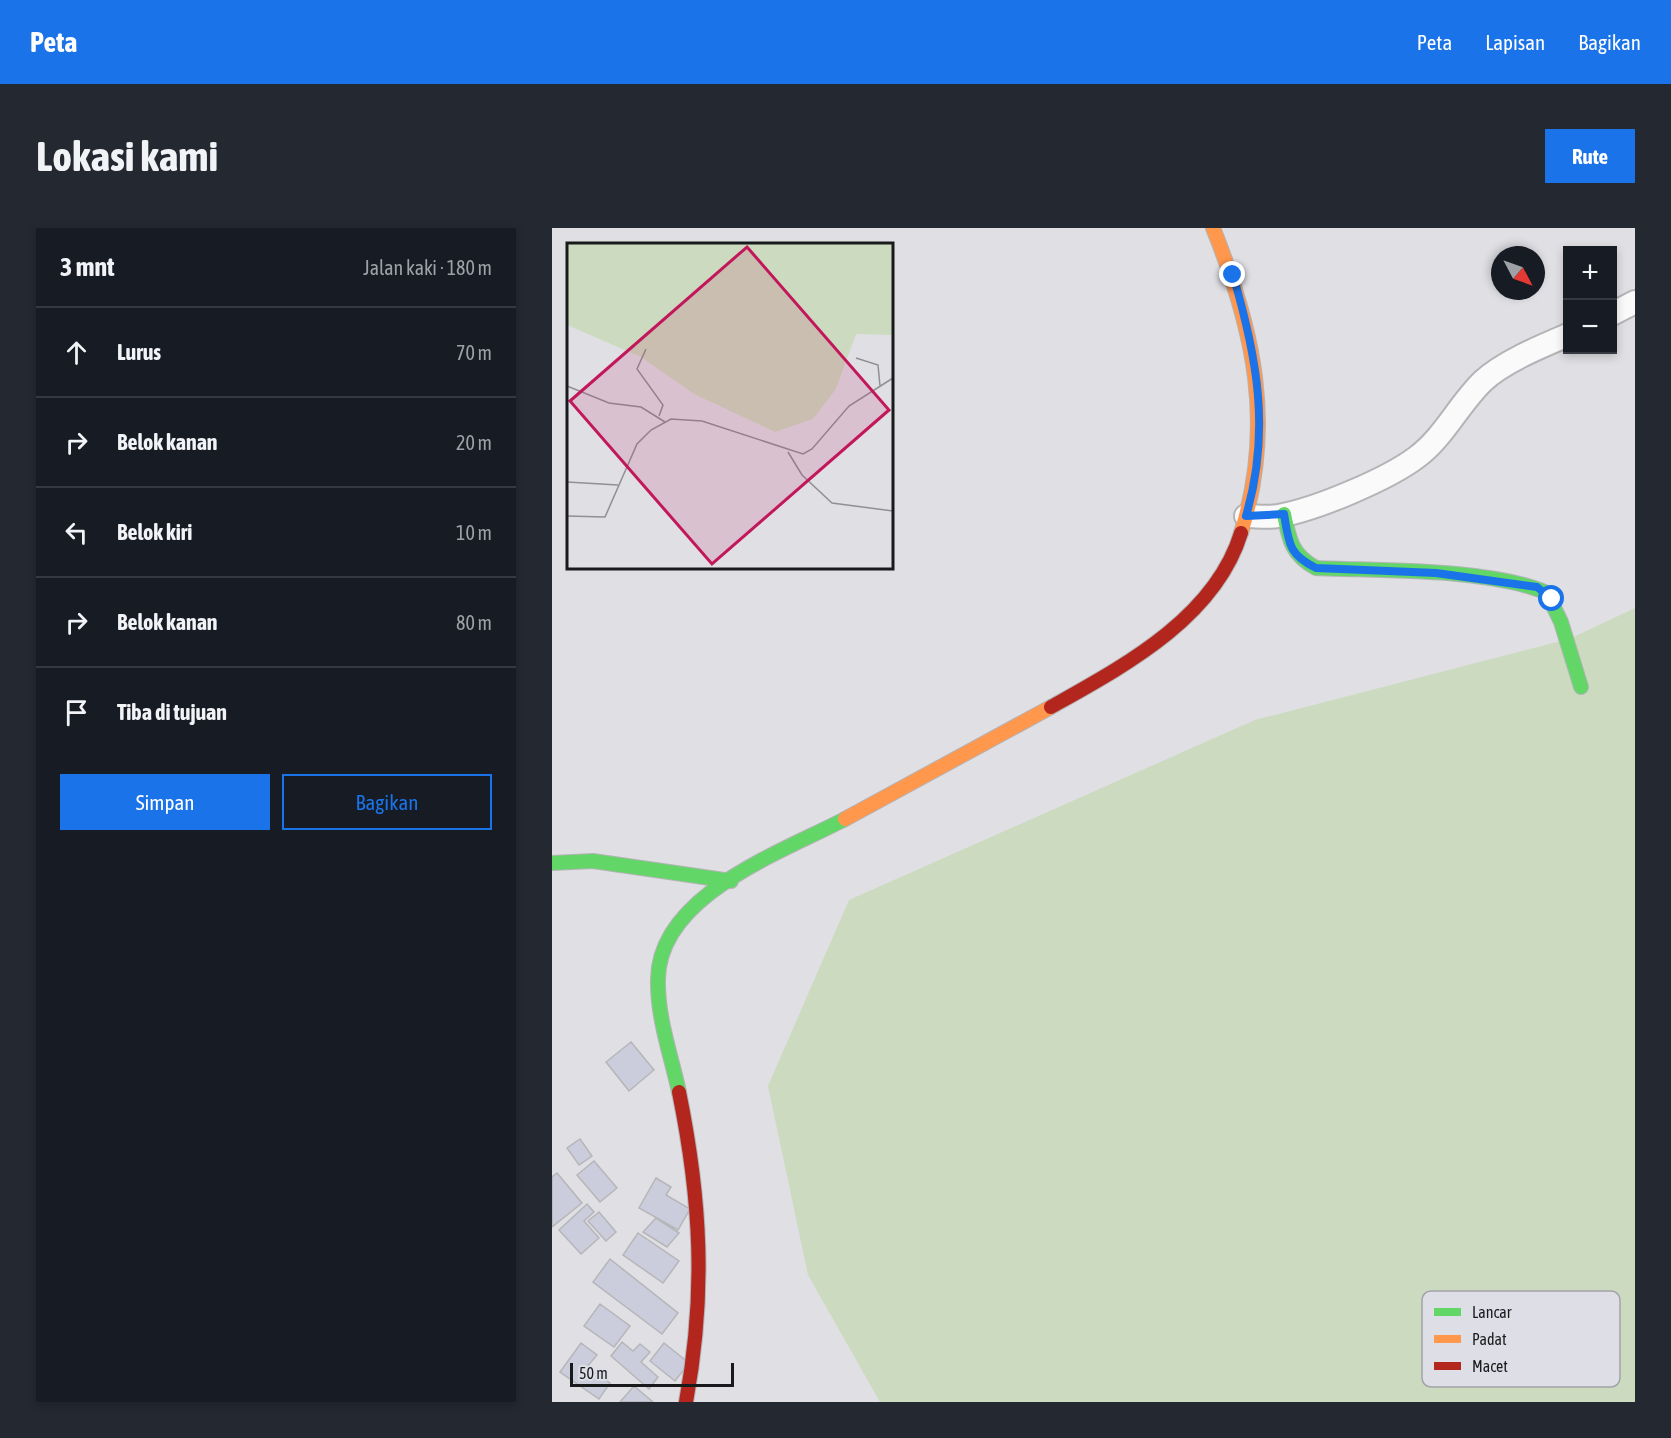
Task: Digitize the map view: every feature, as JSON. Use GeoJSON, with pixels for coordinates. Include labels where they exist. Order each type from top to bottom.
{"type":"FeatureCollection","features":[{"type":"Feature","properties":{"kind":"street"},"geometry":{"type":"LineString","coordinates":[[686,1402],[692,1370],[700,1263],[694,1182],[658,984],[660,963],[670,934],[693,908],[730,881],[898,791],[1129,661],[1178,624],[1207,594],[1236,550],[1253,492],[1261,438],[1258,384],[1252,340],[1233,275],[1213,228]]}},
{"type":"Feature","properties":{"kind":"street"},"geometry":{"type":"LineString","coordinates":[[1617,311],[1635,302]]}},
{"type":"Feature","properties":{"kind":"street"},"geometry":{"type":"LineString","coordinates":[[1246,516],[1284,514],[1381,478],[1417,457],[1434,441],[1485,380],[1502,367],[1563,337]]}},
{"type":"Feature","properties":{"kind":"street"},"geometry":{"type":"LineString","coordinates":[[1284,514],[1293,551],[1299,560],[1316,568],[1436,573],[1537,587],[1552,599],[1581,687]]}},
{"type":"Feature","properties":{"kind":"street"},"geometry":{"type":"LineString","coordinates":[[552,863],[593,861],[730,881]]}},
{"type":"Feature","properties":{"kind":"green space"},"geometry":{"type":"Polygon","coordinates":[[[1635,608],[1635,1402],[880,1402],[808,1275],[768,1086],[849,900],[1255,720],[1569,639],[1635,608]]]}},
{"type":"Feature","properties":{"kind":"building"},"geometry":{"type":"Polygon","coordinates":[[[631,1042],[654,1070],[629,1091],[606,1062],[631,1042]]]}},
{"type":"Feature","properties":{"kind":"building"},"geometry":{"type":"Polygon","coordinates":[[[580,1139],[592,1156],[579,1165],[567,1148],[580,1139]]]}},
{"type":"Feature","properties":{"kind":"building"},"geometry":{"type":"Polygon","coordinates":[[[594,1161],[617,1188],[600,1202],[577,1175],[594,1161]]]}},
{"type":"Feature","properties":{"kind":"building"},"geometry":{"type":"Polygon","coordinates":[[[557,1173],[582,1203],[552,1227],[552,1177],[557,1173]]]}},
{"type":"Feature","properties":{"kind":"building"},"geometry":{"type":"Polygon","coordinates":[[[656,1178],[671,1187],[666,1195],[690,1209],[678,1230],[639,1208],[656,1178]]]}},
{"type":"Feature","properties":{"kind":"building"},"geometry":{"type":"Polygon","coordinates":[[[587,1204],[594,1212],[584,1221],[599,1238],[581,1254],[559,1230],[587,1204]]]}},
{"type":"Feature","properties":{"kind":"building"},"geometry":{"type":"Polygon","coordinates":[[[599,1212],[616,1232],[606,1241],[588,1221],[599,1212]]]}},
{"type":"Feature","properties":{"kind":"building"},"geometry":{"type":"Polygon","coordinates":[[[656,1218],[679,1233],[667,1247],[643,1232],[656,1218]]]}},
{"type":"Feature","properties":{"kind":"building"},"geometry":{"type":"Polygon","coordinates":[[[638,1233],[679,1261],[663,1283],[623,1255],[638,1233]]]}},
{"type":"Feature","properties":{"kind":"building"},"geometry":{"type":"Polygon","coordinates":[[[610,1259],[678,1313],[662,1334],[593,1282],[610,1259]]]}},
{"type":"Feature","properties":{"kind":"building"},"geometry":{"type":"Polygon","coordinates":[[[600,1304],[630,1326],[614,1347],[584,1326],[600,1304]]]}},
{"type":"Feature","properties":{"kind":"building"},"geometry":{"type":"Polygon","coordinates":[[[622,1342],[633,1351],[640,1344],[650,1352],[641,1362],[658,1377],[649,1389],[611,1356],[622,1342]]]}},
{"type":"Feature","properties":{"kind":"building"},"geometry":{"type":"Polygon","coordinates":[[[581,1343],[597,1355],[587,1367],[610,1383],[599,1399],[560,1372],[581,1343]]]}},
{"type":"Feature","properties":{"kind":"building"},"geometry":{"type":"Polygon","coordinates":[[[664,1343],[689,1363],[675,1381],[650,1361],[664,1343]]]}},
{"type":"Feature","properties":{"kind":"building"},"geometry":{"type":"Polygon","coordinates":[[[634,1386],[653,1402],[620,1402],[634,1386]]]}},
{"type":"Feature","properties":{"kind":"traffic: fast"},"geometry":{"type":"LineString","coordinates":[[1284,514],[1293,546],[1302,558],[1316,568],[1466,575],[1496,579],[1547,593],[1561,622],[1581,687]]}},
{"type":"Feature","properties":{"kind":"traffic: fast"},"geometry":{"type":"LineString","coordinates":[[679,1092],[662,1022],[658,993],[658,979],[664,949],[679,923],[701,900],[728,880],[758,862],[845,819]]}},
{"type":"Feature","properties":{"kind":"traffic: fast"},"geometry":{"type":"LineString","coordinates":[[552,863],[593,861],[731,881]]}},
{"type":"Feature","properties":{"kind":"traffic: slow"},"geometry":{"type":"LineString","coordinates":[[1213,228],[1239,304],[1249,341],[1255,378],[1258,416],[1257,454],[1251,493],[1241,533]]}},
{"type":"Feature","properties":{"kind":"traffic: slow"},"geometry":{"type":"LineString","coordinates":[[845,819],[1051,707]]}},
{"type":"Feature","properties":{"kind":"traffic: jam"},"geometry":{"type":"LineString","coordinates":[[1051,707],[1136,656],[1189,615],[1211,590],[1228,563],[1241,533]]}},
{"type":"Feature","properties":{"kind":"traffic: jam"},"geometry":{"type":"LineString","coordinates":[[679,1092],[692,1171],[698,1247],[696,1323],[686,1402]]}},
{"type":"Feature","properties":{"kind":"route"},"geometry":{"type":"LineString","coordinates":[[1233,275],[1252,340],[1258,384],[1261,438],[1253,492],[1246,516],[1284,514],[1293,551],[1299,560],[1316,568],[1436,573],[1537,587],[1552,599]]}}]}
